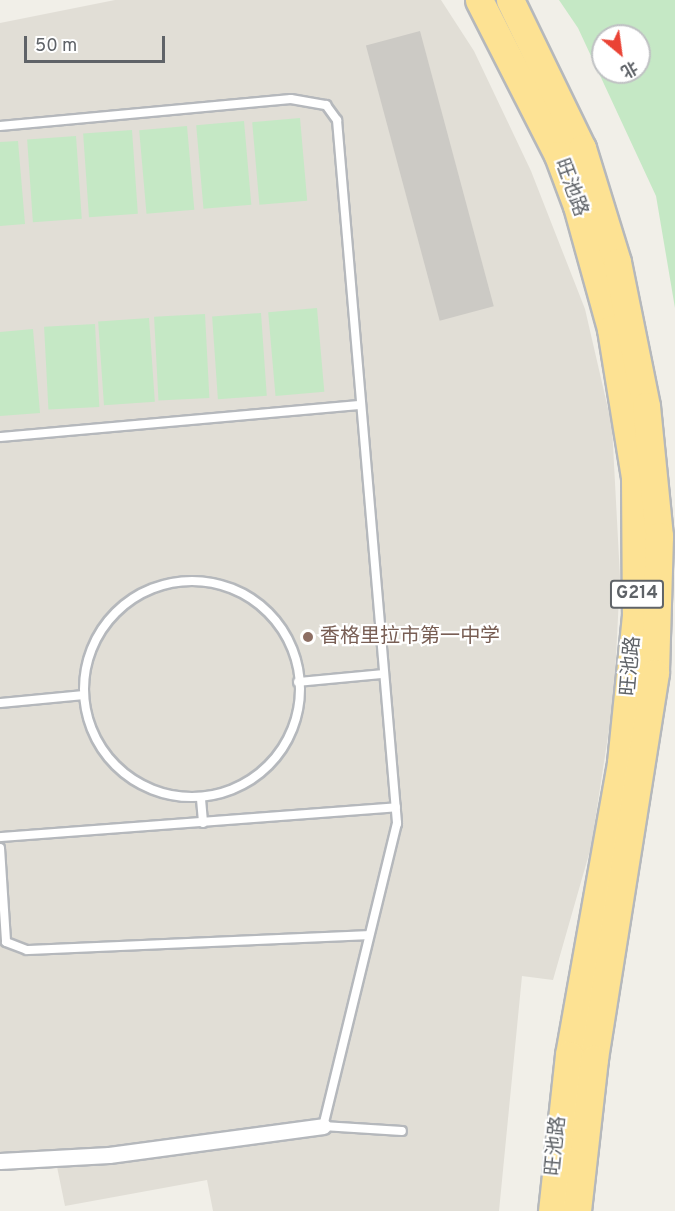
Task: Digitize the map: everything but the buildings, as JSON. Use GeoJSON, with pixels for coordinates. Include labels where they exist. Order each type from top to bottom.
{"type":"FeatureCollection","features":[{"type":"Feature","properties":{"kind":"highway","name":"旺池路"},"geometry":{"type":"LineString","coordinates":[[479,0],[549,137],[577,206],[611,329],[635,478],[636,615],[621,764],[569,1055],[552,1211]]}},
{"type":"Feature","properties":{"kind":"highway","name":"旺池路"},"geometry":{"type":"LineString","coordinates":[[510,0],[582,148],[617,262],[646,406],[659,536],[655,673],[594,1059],[577,1211]]}},
{"type":"Feature","properties":{"kind":"street"},"geometry":{"type":"LineString","coordinates":[[0,1161],[109,1155],[323,1126]]}},
{"type":"Feature","properties":{"kind":"lane"},"geometry":{"type":"LineString","coordinates":[[0,126],[291,99],[326,105],[338,120],[397,823],[367,935],[323,1126],[402,1131]]}},
{"type":"Feature","properties":{"kind":"lane"},"geometry":{"type":"LineString","coordinates":[[0,437],[361,405]]}},
{"type":"Feature","properties":{"kind":"lane"},"geometry":{"type":"LineString","coordinates":[[185,579],[221,584],[256,602],[294,656],[298,682],[296,720],[277,758],[234,789],[201,799],[144,785],[123,770],[94,734],[83,694],[93,647],[118,610],[153,586],[185,579]]}},
{"type":"Feature","properties":{"kind":"lane"},"geometry":{"type":"LineString","coordinates":[[298,682],[383,674]]}},
{"type":"Feature","properties":{"kind":"lane"},"geometry":{"type":"LineString","coordinates":[[0,703],[83,694]]}},
{"type":"Feature","properties":{"kind":"lane"},"geometry":{"type":"LineString","coordinates":[[201,799],[203,823]]}},
{"type":"Feature","properties":{"kind":"lane"},"geometry":{"type":"LineString","coordinates":[[0,837],[396,807]]}},
{"type":"Feature","properties":{"kind":"lane"},"geometry":{"type":"LineString","coordinates":[[0,848],[6,942],[27,950],[367,935]]}},
{"type":"Feature","properties":{"kind":"shaded area","name":"香格里拉市第一中学"},"geometry":{"type":"Polygon","coordinates":[[[115,0],[441,0],[474,51],[531,171],[585,309],[612,426],[620,577],[614,697],[591,847],[553,980],[522,976],[499,1211],[213,1211],[207,1180],[65,1206],[54,1152],[0,1154],[0,23],[115,0]]]}},
{"type":"Feature","properties":{"kind":"green space"},"geometry":{"type":"Polygon","coordinates":[[[559,0],[675,0],[675,308],[656,196],[604,84],[651,84],[651,24],[591,24],[591,56],[578,28],[559,0]]]}},
{"type":"Feature","properties":{"kind":"green space"},"geometry":{"type":"Polygon","coordinates":[[[300,118],[307,201],[259,205],[252,122],[300,118]]]}},
{"type":"Feature","properties":{"kind":"green space"},"geometry":{"type":"Polygon","coordinates":[[[244,121],[251,205],[204,209],[196,125],[244,121]]]}},
{"type":"Feature","properties":{"kind":"green space"},"geometry":{"type":"Polygon","coordinates":[[[187,126],[194,210],[147,214],[139,130],[187,126]]]}},
{"type":"Feature","properties":{"kind":"green space"},"geometry":{"type":"Polygon","coordinates":[[[132,130],[138,214],[89,217],[83,133],[132,130]]]}},
{"type":"Feature","properties":{"kind":"green space"},"geometry":{"type":"Polygon","coordinates":[[[76,136],[82,219],[33,222],[27,139],[76,136]]]}},
{"type":"Feature","properties":{"kind":"green space"},"geometry":{"type":"Polygon","coordinates":[[[18,141],[25,224],[0,226],[0,142],[18,141]]]}},
{"type":"Feature","properties":{"kind":"green space"},"geometry":{"type":"Polygon","coordinates":[[[317,308],[324,392],[276,396],[268,312],[317,308]]]}},
{"type":"Feature","properties":{"kind":"green space"},"geometry":{"type":"Polygon","coordinates":[[[261,313],[267,396],[218,399],[212,316],[261,313]]]}},
{"type":"Feature","properties":{"kind":"green space"},"geometry":{"type":"Polygon","coordinates":[[[205,314],[209,398],[158,401],[154,317],[205,314]]]}},
{"type":"Feature","properties":{"kind":"green space"},"geometry":{"type":"Polygon","coordinates":[[[149,318],[155,402],[104,405],[98,322],[149,318]]]}},
{"type":"Feature","properties":{"kind":"green space"},"geometry":{"type":"Polygon","coordinates":[[[95,324],[99,407],[48,410],[44,327],[95,324]]]}},
{"type":"Feature","properties":{"kind":"green space"},"geometry":{"type":"Polygon","coordinates":[[[33,329],[40,413],[0,416],[0,332],[33,329]]]}},
{"type":"Feature","properties":{"kind":"place","name":"香格里拉市第一中学"},"geometry":{"type":"Point","coordinates":[308,637]}}]}
